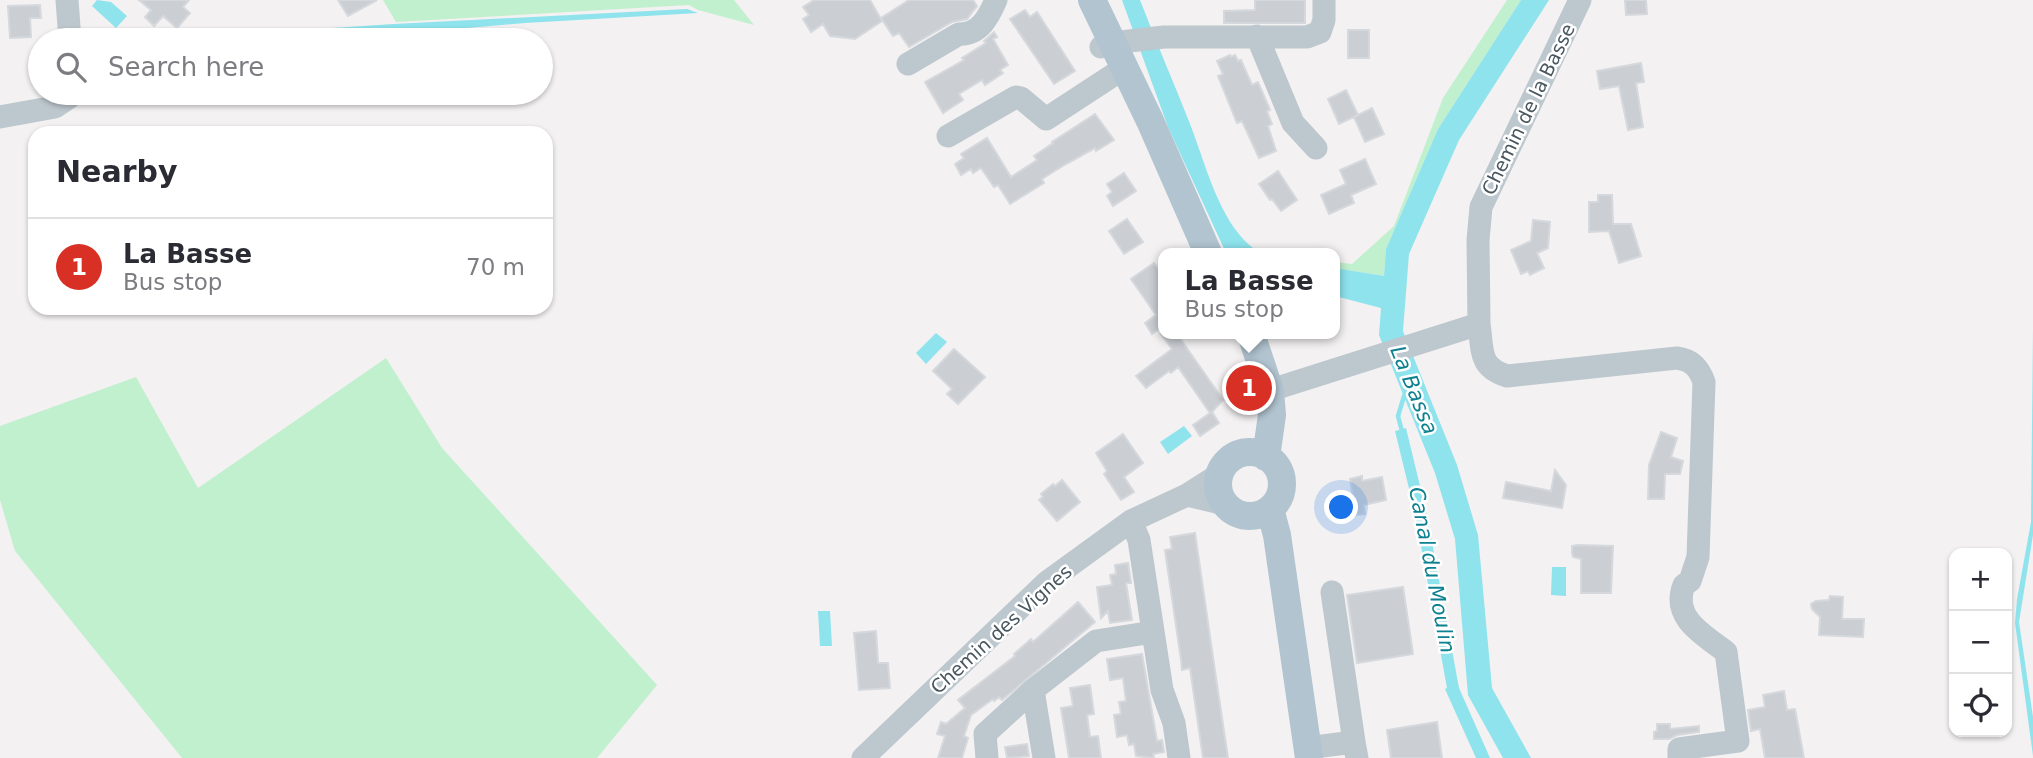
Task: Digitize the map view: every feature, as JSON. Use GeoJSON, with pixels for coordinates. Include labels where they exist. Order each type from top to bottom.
{"type":"FeatureCollection","features":[{"type":"Feature","properties":{"kind":"main road"},"geometry":{"type":"LineString","coordinates":[[1079,0],[1115,55]]}},
{"type":"Feature","properties":{"kind":"main road"},"geometry":{"type":"LineString","coordinates":[[1092,0],[1115,55],[1151,123],[1206,248]]}},
{"type":"Feature","properties":{"kind":"main road"},"geometry":{"type":"LineString","coordinates":[[1241,339],[1264,393]]}},
{"type":"Feature","properties":{"kind":"main road"},"geometry":{"type":"LineString","coordinates":[[1252,339],[1264,393],[1249,444],[1254,455]]}},
{"type":"Feature","properties":{"kind":"main road"},"geometry":{"type":"LineString","coordinates":[[1254,455],[1274,463],[1282,481],[1277,501],[1263,512],[1239,514],[1226,504],[1220,495],[1220,474],[1229,461],[1254,455]]}},
{"type":"Feature","properties":{"kind":"main road"},"geometry":{"type":"LineString","coordinates":[[1263,512],[1285,594],[1308,753]]}},
{"type":"Feature","properties":{"kind":"street"},"geometry":{"type":"LineString","coordinates":[[67,0],[69,28]]}},
{"type":"Feature","properties":{"kind":"street"},"geometry":{"type":"LineString","coordinates":[[908,64],[959,34],[967,34],[988,20],[996,0]]}},
{"type":"Feature","properties":{"kind":"street"},"geometry":{"type":"LineString","coordinates":[[948,136],[1016,97],[1021,98],[1046,119],[1115,55],[1164,37],[1307,37],[1320,32],[1324,20],[1324,0]]}},
{"type":"Feature","properties":{"kind":"street","name":"Chemin de la Basse"},"geometry":{"type":"LineString","coordinates":[[1580,0],[1481,206],[1478,240],[1479,324],[1485,363],[1492,372],[1507,376],[1676,358],[1687,359],[1700,371],[1704,382],[1698,557],[1690,581],[1684,585],[1679,601],[1685,614],[1702,635],[1726,652],[1738,741],[1679,749],[1679,758]]}},
{"type":"Feature","properties":{"kind":"street"},"geometry":{"type":"LineString","coordinates":[[1258,36],[1293,122],[1316,148]]}},
{"type":"Feature","properties":{"kind":"street"},"geometry":{"type":"LineString","coordinates":[[0,117],[58,105]]}},
{"type":"Feature","properties":{"kind":"street"},"geometry":{"type":"LineString","coordinates":[[1264,393],[1479,324]]}},
{"type":"Feature","properties":{"kind":"street","name":"Chemin des Vignes"},"geometry":{"type":"LineString","coordinates":[[863,758],[1047,582],[1130,521],[1187,495],[1220,474]]}},
{"type":"Feature","properties":{"kind":"street"},"geometry":{"type":"LineString","coordinates":[[1187,495],[1226,504]]}},
{"type":"Feature","properties":{"kind":"street"},"geometry":{"type":"LineString","coordinates":[[1130,521],[1139,540],[1162,690],[1174,723],[1179,758]]}},
{"type":"Feature","properties":{"kind":"street"},"geometry":{"type":"LineString","coordinates":[[1308,753],[1355,750],[1332,592]]}},
{"type":"Feature","properties":{"kind":"street"},"geometry":{"type":"LineString","coordinates":[[987,758],[985,734],[1033,690],[1096,641],[1153,632]]}},
{"type":"Feature","properties":{"kind":"street"},"geometry":{"type":"LineString","coordinates":[[1033,690],[1044,758]]}},
{"type":"Feature","properties":{"kind":"green space"},"geometry":{"type":"Polygon","coordinates":[[[383,0],[734,0],[754,25],[698,10],[689,5],[396,22],[383,0]]]}},
{"type":"Feature","properties":{"kind":"green space"},"geometry":{"type":"Polygon","coordinates":[[[1507,0],[1521,0],[1438,129],[1386,249],[1384,276],[1340,269],[1340,263],[1352,264],[1394,226],[1443,98],[1507,0]]]}},
{"type":"Feature","properties":{"kind":"green space"},"geometry":{"type":"Polygon","coordinates":[[[386,358],[442,448],[657,685],[597,758],[182,758],[15,551],[0,500],[0,426],[136,377],[198,488],[386,358]]]}},
{"type":"Feature","properties":{"kind":"water"},"geometry":{"type":"Polygon","coordinates":[[[97,0],[111,2],[127,16],[116,28],[92,6],[97,0]]]}},
{"type":"Feature","properties":{"kind":"water"},"geometry":{"type":"Polygon","coordinates":[[[1122,0],[1140,0],[1216,195],[1235,229],[1254,248],[1224,248],[1168,127],[1122,0]]]}},
{"type":"Feature","properties":{"kind":"water","name":"La Bassa"},"geometry":{"type":"Polygon","coordinates":[[[1521,0],[1549,0],[1459,140],[1409,254],[1403,331],[1457,465],[1478,535],[1492,688],[1531,758],[1503,758],[1468,695],[1455,539],[1435,473],[1379,335],[1381,308],[1340,297],[1340,269],[1384,276],[1386,249],[1438,129],[1521,0]]]}},
{"type":"Feature","properties":{"kind":"water"},"geometry":{"type":"Polygon","coordinates":[[[687,9],[698,13],[467,28],[332,28],[687,9]]]}},
{"type":"Feature","properties":{"kind":"water"},"geometry":{"type":"Polygon","coordinates":[[[2033,329],[2033,535],[2019,622],[2033,717],[2033,756],[2015,623],[2031,522],[2033,329]]]}},
{"type":"Feature","properties":{"kind":"water"},"geometry":{"type":"Polygon","coordinates":[[[936,333],[947,342],[926,364],[916,353],[936,333]]]}},
{"type":"Feature","properties":{"kind":"water"},"geometry":{"type":"Polygon","coordinates":[[[1184,426],[1192,436],[1168,454],[1160,442],[1184,426]]]}},
{"type":"Feature","properties":{"kind":"water"},"geometry":{"type":"Polygon","coordinates":[[[1406,428],[1427,515],[1459,688],[1490,758],[1476,758],[1445,689],[1447,688],[1415,513],[1395,431],[1406,428]]]}},
{"type":"Feature","properties":{"kind":"water"},"geometry":{"type":"Polygon","coordinates":[[[1552,567],[1566,567],[1566,596],[1551,595],[1552,567]]]}},
{"type":"Feature","properties":{"kind":"water"},"geometry":{"type":"Polygon","coordinates":[[[818,611],[830,611],[832,646],[820,646],[818,611]]]}},
{"type":"Feature","properties":{"kind":"building"},"geometry":{"type":"Polygon","coordinates":[[[139,0],[189,0],[183,7],[190,13],[177,28],[163,16],[154,26],[145,17],[151,10],[139,0]]]}},
{"type":"Feature","properties":{"kind":"building"},"geometry":{"type":"Polygon","coordinates":[[[338,0],[377,0],[348,16],[338,0]]]}},
{"type":"Feature","properties":{"kind":"building"},"geometry":{"type":"Polygon","coordinates":[[[814,0],[870,0],[882,21],[855,39],[830,36],[823,24],[811,32],[803,19],[809,15],[803,7],[814,0]]]}},
{"type":"Feature","properties":{"kind":"building"},"geometry":{"type":"Polygon","coordinates":[[[909,0],[973,0],[977,6],[967,19],[952,22],[909,47],[899,33],[893,36],[881,18],[909,0]]]}},
{"type":"Feature","properties":{"kind":"building"},"geometry":{"type":"Polygon","coordinates":[[[1255,0],[1305,0],[1305,23],[1224,23],[1224,11],[1255,10],[1255,0]]]}},
{"type":"Feature","properties":{"kind":"building"},"geometry":{"type":"Polygon","coordinates":[[[1625,0],[1646,0],[1647,14],[1626,15],[1625,0]]]}},
{"type":"Feature","properties":{"kind":"building"},"geometry":{"type":"Polygon","coordinates":[[[40,5],[41,18],[30,18],[28,37],[10,38],[8,6],[40,5]]]}},
{"type":"Feature","properties":{"kind":"building"},"geometry":{"type":"Polygon","coordinates":[[[1025,10],[1030,17],[1037,12],[1075,71],[1054,84],[1010,19],[1025,10]]]}},
{"type":"Feature","properties":{"kind":"building"},"geometry":{"type":"Polygon","coordinates":[[[1348,30],[1369,30],[1369,58],[1348,58],[1348,30]]]}},
{"type":"Feature","properties":{"kind":"building"},"geometry":{"type":"Polygon","coordinates":[[[994,32],[997,37],[993,39],[1008,65],[1000,70],[1003,73],[985,85],[982,80],[959,94],[963,100],[943,113],[925,82],[964,60],[962,58],[986,43],[984,41],[994,32]]]}},
{"type":"Feature","properties":{"kind":"building"},"geometry":{"type":"Polygon","coordinates":[[[1235,55],[1238,61],[1241,60],[1252,85],[1258,82],[1270,110],[1267,111],[1272,124],[1268,126],[1276,151],[1259,158],[1242,121],[1237,123],[1218,76],[1223,74],[1217,61],[1235,55]]]}},
{"type":"Feature","properties":{"kind":"building"},"geometry":{"type":"Polygon","coordinates":[[[1641,63],[1644,82],[1636,83],[1643,127],[1628,130],[1619,86],[1600,89],[1597,71],[1641,63]]]}},
{"type":"Feature","properties":{"kind":"building"},"geometry":{"type":"Polygon","coordinates":[[[1346,90],[1358,115],[1339,124],[1328,99],[1346,90]]]}},
{"type":"Feature","properties":{"kind":"building"},"geometry":{"type":"Polygon","coordinates":[[[1372,108],[1384,134],[1365,142],[1354,117],[1372,108]]]}},
{"type":"Feature","properties":{"kind":"building"},"geometry":{"type":"Polygon","coordinates":[[[1095,114],[1114,140],[1066,164],[1042,179],[1044,183],[1010,204],[998,185],[994,187],[981,168],[973,173],[971,169],[961,175],[955,164],[964,158],[961,154],[987,138],[1011,177],[1037,160],[1034,156],[1052,142],[1095,114]]]}},
{"type":"Feature","properties":{"kind":"building"},"geometry":{"type":"Polygon","coordinates":[[[1365,159],[1376,184],[1351,195],[1354,203],[1329,214],[1321,195],[1346,184],[1340,170],[1365,159]]]}},
{"type":"Feature","properties":{"kind":"building"},"geometry":{"type":"Polygon","coordinates":[[[1278,171],[1297,200],[1281,211],[1259,184],[1278,171]]]}},
{"type":"Feature","properties":{"kind":"building"},"geometry":{"type":"Polygon","coordinates":[[[1124,173],[1136,191],[1113,206],[1107,196],[1112,192],[1107,184],[1124,173]]]}},
{"type":"Feature","properties":{"kind":"building"},"geometry":{"type":"Polygon","coordinates":[[[1598,195],[1612,195],[1613,224],[1631,224],[1641,256],[1619,263],[1609,231],[1589,232],[1589,202],[1598,202],[1598,195]]]}},
{"type":"Feature","properties":{"kind":"building"},"geometry":{"type":"Polygon","coordinates":[[[1127,219],[1143,242],[1124,254],[1109,231],[1127,219]]]}},
{"type":"Feature","properties":{"kind":"building"},"geometry":{"type":"Polygon","coordinates":[[[1533,220],[1550,222],[1548,248],[1537,253],[1544,268],[1530,275],[1528,271],[1521,274],[1511,250],[1531,241],[1533,220]]]}},
{"type":"Feature","properties":{"kind":"building"},"geometry":{"type":"Polygon","coordinates":[[[1154,263],[1158,269],[1158,330],[1152,334],[1145,323],[1156,315],[1131,279],[1154,263]]]}},
{"type":"Feature","properties":{"kind":"building"},"geometry":{"type":"Polygon","coordinates":[[[1165,339],[1180,339],[1223,400],[1212,412],[1219,423],[1200,436],[1193,425],[1210,413],[1178,367],[1146,388],[1136,376],[1172,349],[1165,339]]]}},
{"type":"Feature","properties":{"kind":"building"},"geometry":{"type":"Polygon","coordinates":[[[954,349],[985,377],[958,404],[947,394],[952,389],[933,371],[954,349]]]}},
{"type":"Feature","properties":{"kind":"building"},"geometry":{"type":"Polygon","coordinates":[[[1661,432],[1677,438],[1671,457],[1683,461],[1680,474],[1665,474],[1664,499],[1648,499],[1649,465],[1661,432]]]}},
{"type":"Feature","properties":{"kind":"building"},"geometry":{"type":"Polygon","coordinates":[[[1123,434],[1143,463],[1124,477],[1134,492],[1121,500],[1104,474],[1107,471],[1096,453],[1123,434]]]}},
{"type":"Feature","properties":{"kind":"building"},"geometry":{"type":"Polygon","coordinates":[[[1555,470],[1566,485],[1562,508],[1503,498],[1506,482],[1551,491],[1555,470]]]}},
{"type":"Feature","properties":{"kind":"building"},"geometry":{"type":"Polygon","coordinates":[[[1362,476],[1362,481],[1382,477],[1386,500],[1364,505],[1365,514],[1356,515],[1350,479],[1362,476]]]}},
{"type":"Feature","properties":{"kind":"building"},"geometry":{"type":"Polygon","coordinates":[[[1062,480],[1080,502],[1057,521],[1039,500],[1043,497],[1041,494],[1062,480]]]}},
{"type":"Feature","properties":{"kind":"building"},"geometry":{"type":"Polygon","coordinates":[[[1195,533],[1228,758],[1203,758],[1190,668],[1182,670],[1165,550],[1172,549],[1170,537],[1195,533]]]}},
{"type":"Feature","properties":{"kind":"building"},"geometry":{"type":"Polygon","coordinates":[[[1572,546],[1613,546],[1611,593],[1581,593],[1581,559],[1573,557],[1572,553],[1572,546]]]}},
{"type":"Feature","properties":{"kind":"building"},"geometry":{"type":"Polygon","coordinates":[[[1128,563],[1131,583],[1126,583],[1132,620],[1110,623],[1108,611],[1101,618],[1097,587],[1112,585],[1110,575],[1116,574],[1115,565],[1128,563]]]}},
{"type":"Feature","properties":{"kind":"building"},"geometry":{"type":"Polygon","coordinates":[[[1403,587],[1413,654],[1357,663],[1347,595],[1403,587]]]}},
{"type":"Feature","properties":{"kind":"building"},"geometry":{"type":"Polygon","coordinates":[[[1830,596],[1843,597],[1842,619],[1864,619],[1863,637],[1819,635],[1820,617],[1811,604],[1829,600],[1830,596]]]}},
{"type":"Feature","properties":{"kind":"building"},"geometry":{"type":"Polygon","coordinates":[[[1078,602],[1095,622],[1002,700],[999,697],[994,701],[993,699],[971,715],[964,736],[968,738],[962,758],[938,758],[945,736],[937,734],[941,722],[946,724],[965,708],[958,700],[1015,656],[1031,639],[1033,642],[1078,602]]]}},
{"type":"Feature","properties":{"kind":"building"},"geometry":{"type":"Polygon","coordinates":[[[876,631],[878,663],[888,663],[890,688],[859,690],[854,633],[876,631]]]}},
{"type":"Feature","properties":{"kind":"building"},"geometry":{"type":"Polygon","coordinates":[[[1142,654],[1157,741],[1162,740],[1164,752],[1153,754],[1154,758],[1136,756],[1134,744],[1129,745],[1127,735],[1117,737],[1114,715],[1121,714],[1119,702],[1126,701],[1123,678],[1110,680],[1107,659],[1142,654]]]}},
{"type":"Feature","properties":{"kind":"building"},"geometry":{"type":"Polygon","coordinates":[[[1090,685],[1094,714],[1087,715],[1090,737],[1098,736],[1101,758],[1069,758],[1061,708],[1073,706],[1070,688],[1090,685]]]}},
{"type":"Feature","properties":{"kind":"building"},"geometry":{"type":"Polygon","coordinates":[[[1784,691],[1787,710],[1795,709],[1804,758],[1765,758],[1760,729],[1751,731],[1748,710],[1765,707],[1763,695],[1784,691]]]}},
{"type":"Feature","properties":{"kind":"building"},"geometry":{"type":"Polygon","coordinates":[[[1437,722],[1442,758],[1391,758],[1387,730],[1437,722]]]}},
{"type":"Feature","properties":{"kind":"building"},"geometry":{"type":"Polygon","coordinates":[[[1657,724],[1670,724],[1670,729],[1699,726],[1699,732],[1669,739],[1654,739],[1657,724]]]}},
{"type":"Feature","properties":{"kind":"building"},"geometry":{"type":"Polygon","coordinates":[[[1027,744],[1029,756],[1007,758],[1005,747],[1027,744]]]}},
{"type":"Feature","properties":{"kind":"waterway","name":"Canal du Moulin"},"geometry":{"type":"LineString","coordinates":[[1403,435],[1398,416],[1405,393]]}},
{"type":"Feature","properties":{"kind":"place","name":"La Basse"},"geometry":{"type":"Point","coordinates":[1249,388]}}]}
